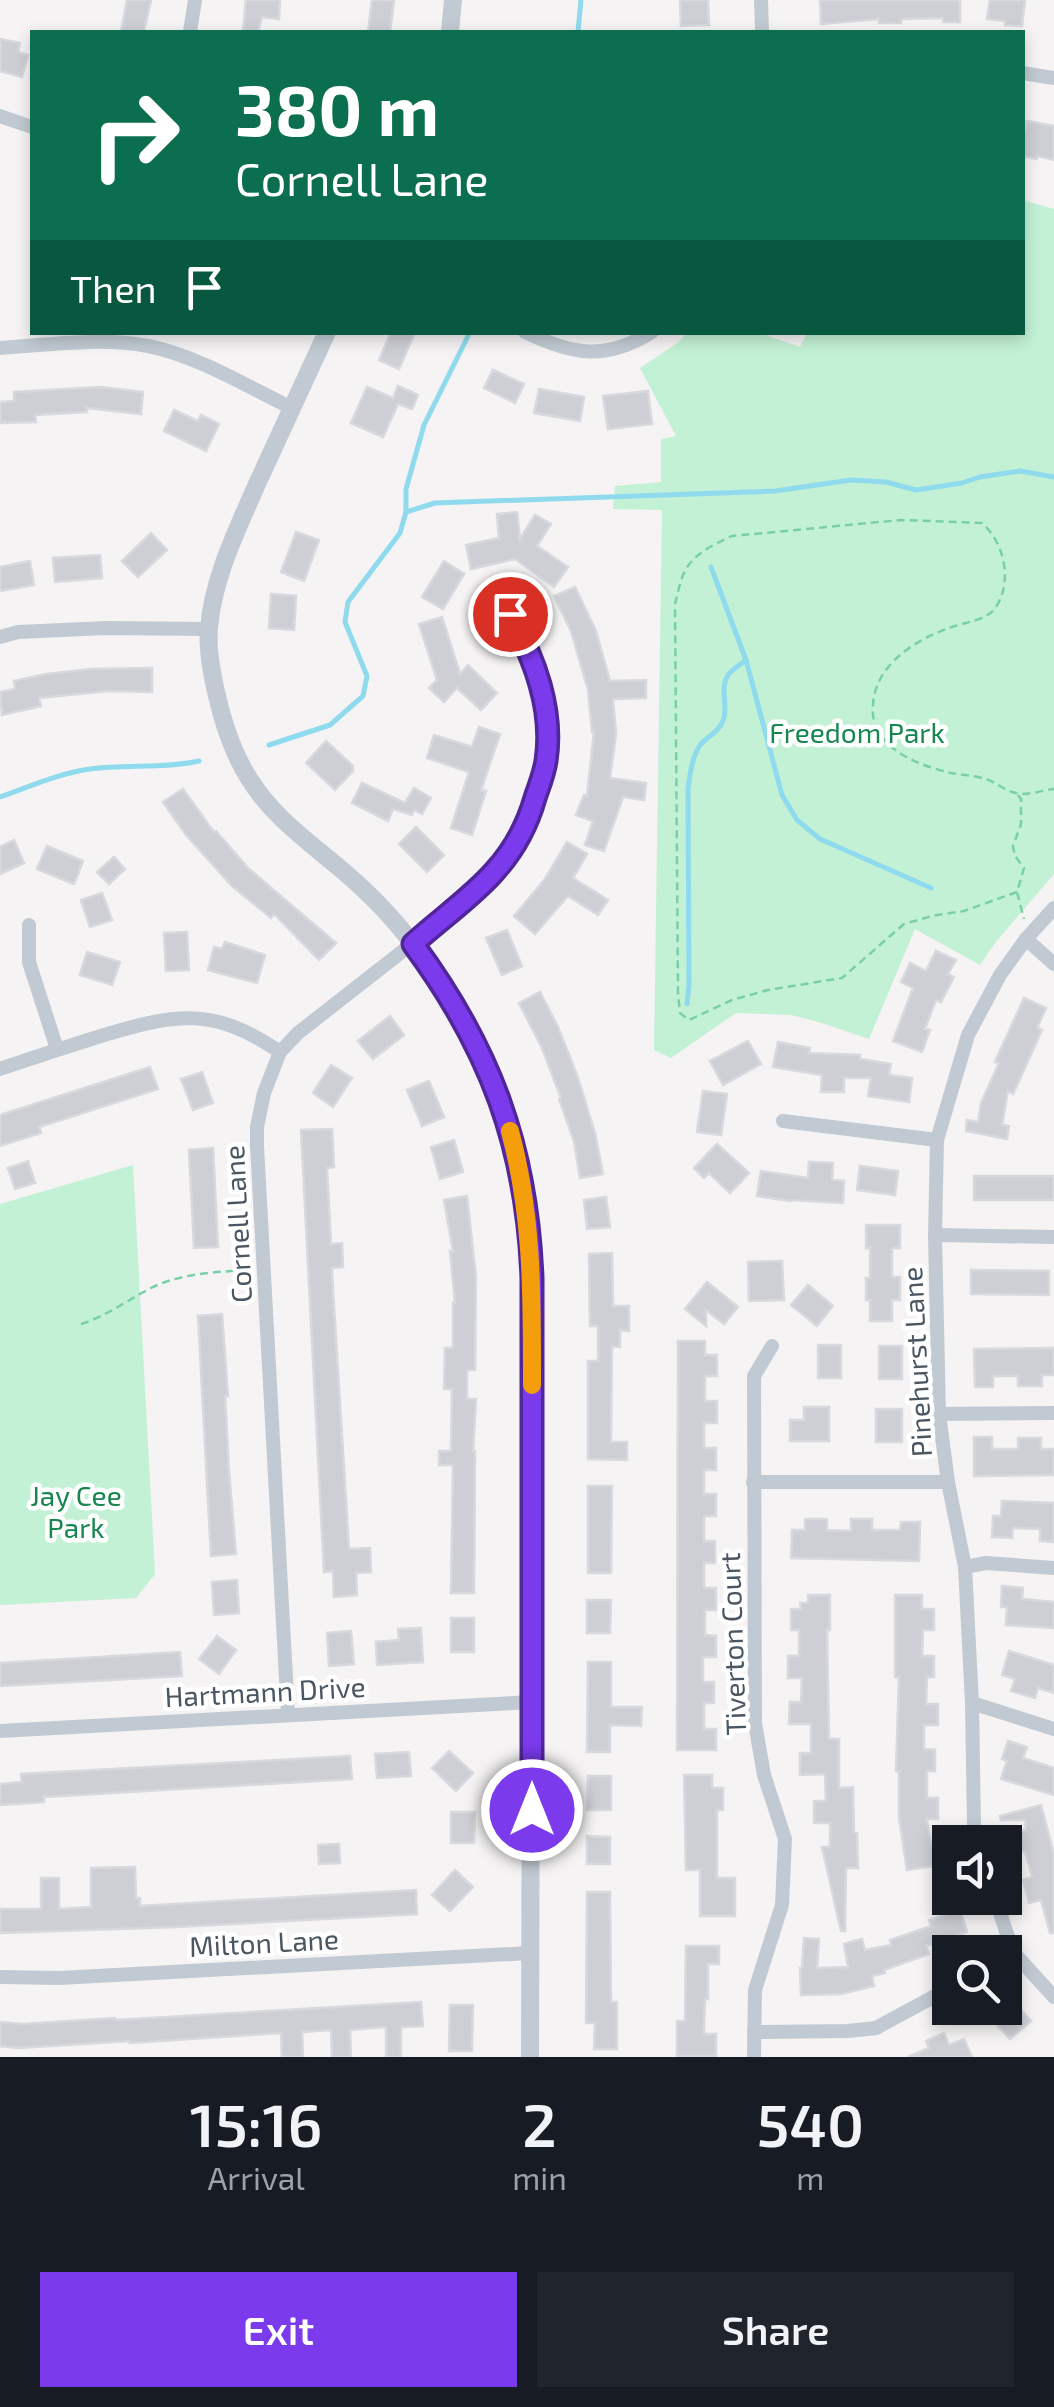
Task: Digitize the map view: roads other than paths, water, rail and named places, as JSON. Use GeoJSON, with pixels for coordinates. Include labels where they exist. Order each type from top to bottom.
{"type":"FeatureCollection","features":[{"type":"Feature","properties":{"kind":"street"},"geometry":{"type":"LineString","coordinates":[[190,30],[196,0]]}},
{"type":"Feature","properties":{"kind":"street"},"geometry":{"type":"LineString","coordinates":[[450,30],[453,0]]}},
{"type":"Feature","properties":{"kind":"street"},"geometry":{"type":"LineString","coordinates":[[761,0],[762,30]]}},
{"type":"Feature","properties":{"kind":"street"},"geometry":{"type":"LineString","coordinates":[[1025,73],[1054,78]]}},
{"type":"Feature","properties":{"kind":"street"},"geometry":{"type":"LineString","coordinates":[[0,116],[30,126]]}},
{"type":"Feature","properties":{"kind":"street"},"geometry":{"type":"LineString","coordinates":[[326,335],[236,532],[218,581],[209,629],[210,662],[224,725],[250,780],[276,813],[364,890],[413,944],[460,1011],[509,1127],[526,1201],[532,1278],[530,2057]]}},
{"type":"Feature","properties":{"kind":"street"},"geometry":{"type":"LineString","coordinates":[[532,335],[561,348],[598,352],[621,348],[646,335]]}},
{"type":"Feature","properties":{"kind":"street"},"geometry":{"type":"LineString","coordinates":[[0,348],[95,338],[148,346],[176,353],[292,408]]}},
{"type":"Feature","properties":{"kind":"street","name":"Cornell Lane"},"geometry":{"type":"LineString","coordinates":[[288,1715],[257,1127],[264,1093],[280,1052],[298,1033],[413,944],[491,876],[506,859],[529,819],[546,761],[547,724],[542,688],[529,648],[510,614]]}},
{"type":"Feature","properties":{"kind":"street"},"geometry":{"type":"LineString","coordinates":[[0,637],[18,632],[209,629]]}},
{"type":"Feature","properties":{"kind":"street","name":"Pinehurst Lane"},"geometry":{"type":"LineString","coordinates":[[974,1825],[965,1567],[939,1414],[937,1140],[968,1035],[1000,974],[1054,908]]}},
{"type":"Feature","properties":{"kind":"street"},"geometry":{"type":"LineString","coordinates":[[30,925],[29,962],[56,1050]]}},
{"type":"Feature","properties":{"kind":"street"},"geometry":{"type":"LineString","coordinates":[[1026,939],[1054,964]]}},
{"type":"Feature","properties":{"kind":"street"},"geometry":{"type":"LineString","coordinates":[[0,1069],[147,1022],[178,1017],[212,1020],[242,1029],[280,1052]]}},
{"type":"Feature","properties":{"kind":"street"},"geometry":{"type":"LineString","coordinates":[[783,1121],[937,1140]]}},
{"type":"Feature","properties":{"kind":"street"},"geometry":{"type":"LineString","coordinates":[[936,1236],[1054,1237]]}},
{"type":"Feature","properties":{"kind":"street","name":"Tiverton Court"},"geometry":{"type":"LineString","coordinates":[[754,2057],[755,1990],[782,1905],[785,1838],[764,1776],[755,1723],[754,1376],[772,1346]]}},
{"type":"Feature","properties":{"kind":"street"},"geometry":{"type":"LineString","coordinates":[[939,1414],[1054,1413]]}},
{"type":"Feature","properties":{"kind":"street"},"geometry":{"type":"LineString","coordinates":[[753,1482],[948,1482]]}},
{"type":"Feature","properties":{"kind":"street"},"geometry":{"type":"LineString","coordinates":[[965,1567],[986,1563],[1054,1568]]}},
{"type":"Feature","properties":{"kind":"street","name":"Hartmann Drive"},"geometry":{"type":"LineString","coordinates":[[0,1731],[532,1702]]}},
{"type":"Feature","properties":{"kind":"street"},"geometry":{"type":"LineString","coordinates":[[972,1703],[1054,1729]]}},
{"type":"Feature","properties":{"kind":"street","name":"Milton Lane"},"geometry":{"type":"LineString","coordinates":[[0,1977],[59,1978],[530,1953]]}},
{"type":"Feature","properties":{"kind":"street"},"geometry":{"type":"LineString","coordinates":[[1022,1967],[1054,1997]]}},
{"type":"Feature","properties":{"kind":"street"},"geometry":{"type":"LineString","coordinates":[[754,2032],[876,2028],[932,1998]]}},
{"type":"Feature","properties":{"kind":"waterway"},"geometry":{"type":"LineString","coordinates":[[578,30],[581,0]]}},
{"type":"Feature","properties":{"kind":"waterway"},"geometry":{"type":"LineString","coordinates":[[269,745],[330,725],[363,696],[367,676],[345,622],[348,602],[400,533],[406,512],[406,489],[424,425],[469,335]]}},
{"type":"Feature","properties":{"kind":"waterway"},"geometry":{"type":"LineString","coordinates":[[406,512],[435,503],[775,491],[851,480],[886,482],[916,490],[1020,471],[1054,477]]}},
{"type":"Feature","properties":{"kind":"waterway"},"geometry":{"type":"LineString","coordinates":[[711,567],[746,660],[782,795],[797,820],[820,839],[931,888]]}},
{"type":"Feature","properties":{"kind":"waterway"},"geometry":{"type":"LineString","coordinates":[[687,1004],[688,789],[693,759],[723,721],[728,675],[746,660]]}},
{"type":"Feature","properties":{"kind":"waterway"},"geometry":{"type":"LineString","coordinates":[[0,797],[79,771],[199,761]]}},
{"type":"Feature","properties":{"kind":"park label","name":"Freedom Park"},"geometry":{"type":"Point","coordinates":[857,732]}},
{"type":"Feature","properties":{"kind":"park label","name":"Jay Cee Park"},"geometry":{"type":"Point","coordinates":[76,1511]}}]}
